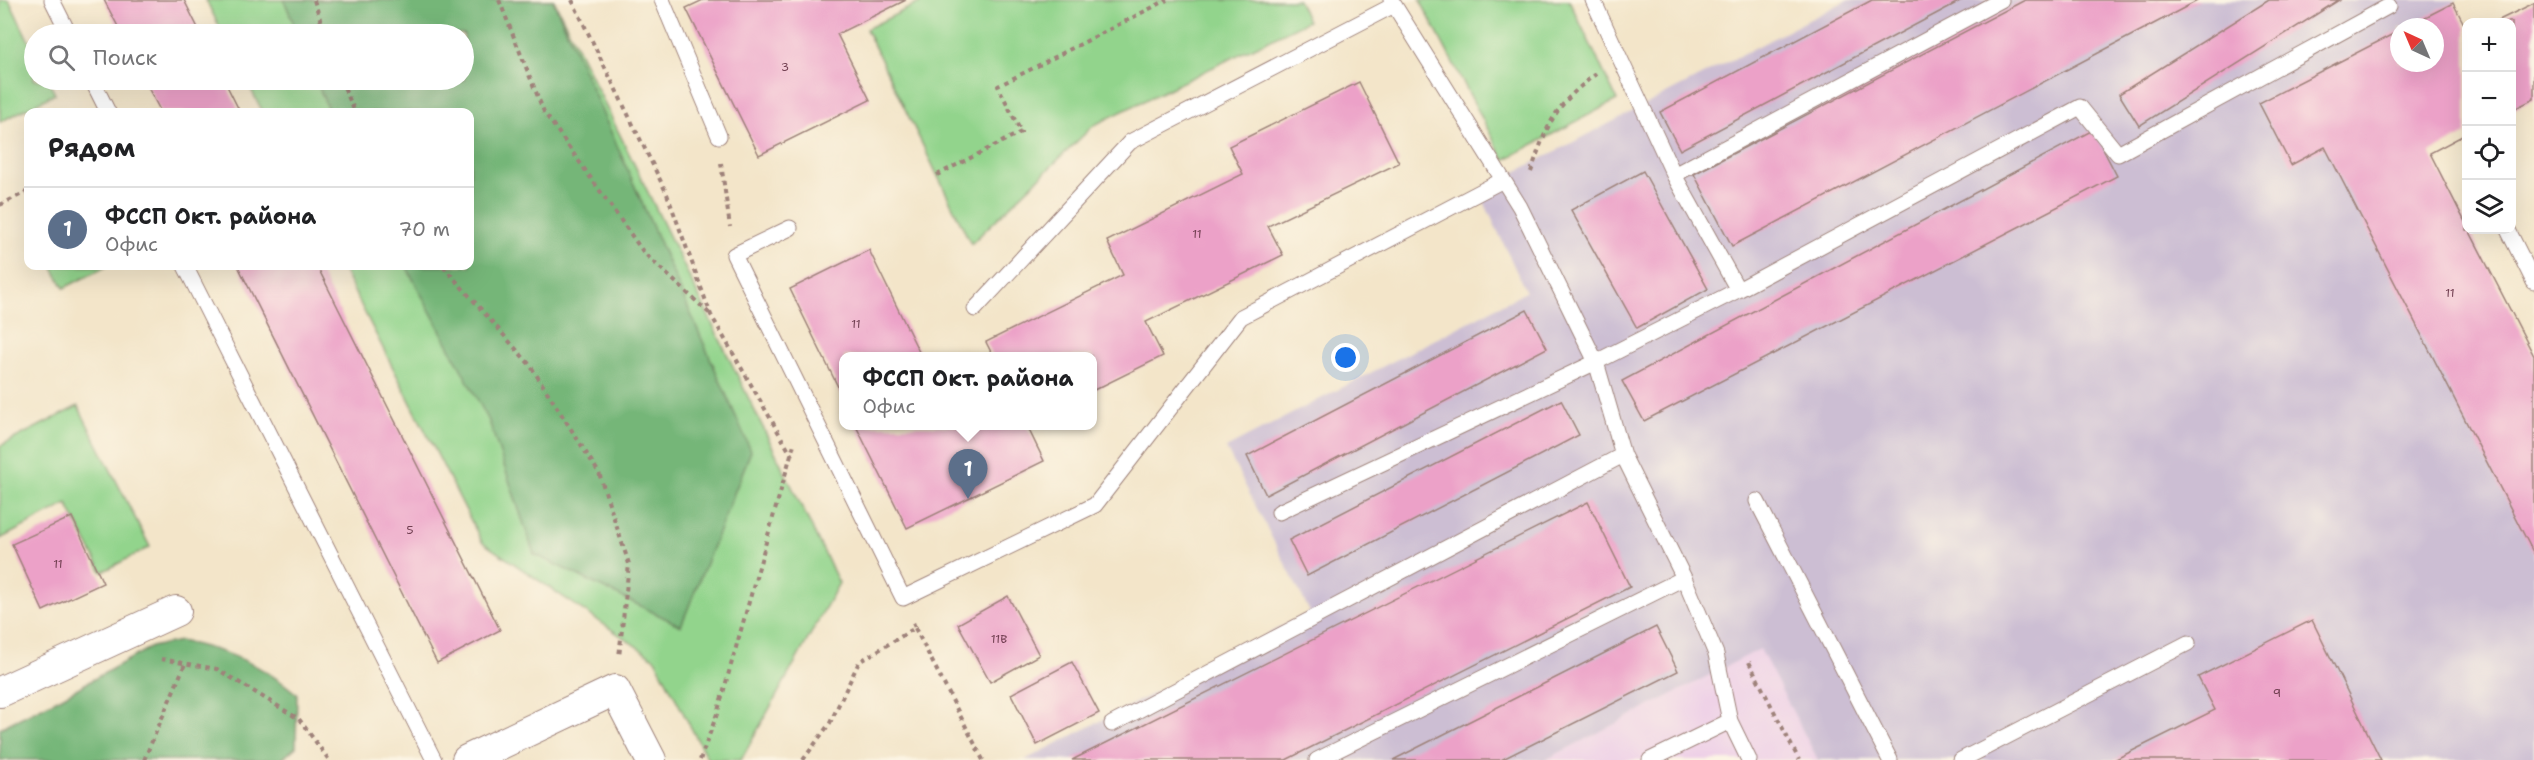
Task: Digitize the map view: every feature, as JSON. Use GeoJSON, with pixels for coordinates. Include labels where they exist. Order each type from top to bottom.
{"type":"FeatureCollection","features":[{"type":"Feature","properties":{"kind":"street"},"geometry":{"type":"LineString","coordinates":[[0,692],[176,610]]}},
{"type":"Feature","properties":{"kind":"street"},"geometry":{"type":"LineString","coordinates":[[467,760],[615,690],[651,760]]}},
{"type":"Feature","properties":{"kind":"lane"},"geometry":{"type":"LineString","coordinates":[[52,0],[64,24]]}},
{"type":"Feature","properties":{"kind":"lane"},"geometry":{"type":"LineString","coordinates":[[662,0],[719,136]]}},
{"type":"Feature","properties":{"kind":"lane"},"geometry":{"type":"LineString","coordinates":[[1674,175],[2001,0]]}},
{"type":"Feature","properties":{"kind":"lane"},"geometry":{"type":"LineString","coordinates":[[1596,1],[1618,57],[1674,175],[1738,290]]}},
{"type":"Feature","properties":{"kind":"lane"},"geometry":{"type":"LineString","coordinates":[[975,309],[1130,142],[1392,3],[1520,207],[1596,362],[1623,455],[1684,578],[1716,654],[1731,721],[1749,760]]}},
{"type":"Feature","properties":{"kind":"lane"},"geometry":{"type":"LineString","coordinates":[[1280,512],[1596,362],[1738,290],[2080,107],[2118,154],[2389,6]]}},
{"type":"Feature","properties":{"kind":"lane"},"geometry":{"type":"LineString","coordinates":[[97,90],[106,108]]}},
{"type":"Feature","properties":{"kind":"lane"},"geometry":{"type":"LineString","coordinates":[[790,228],[734,255],[903,598],[1095,505],[1241,317],[1503,180]]}},
{"type":"Feature","properties":{"kind":"lane"},"geometry":{"type":"LineString","coordinates":[[2510,234],[2534,282]]}},
{"type":"Feature","properties":{"kind":"lane"},"geometry":{"type":"LineString","coordinates":[[187,270],[435,760]]}},
{"type":"Feature","properties":{"kind":"lane"},"geometry":{"type":"LineString","coordinates":[[1112,724],[1623,455]]}},
{"type":"Feature","properties":{"kind":"lane"},"geometry":{"type":"LineString","coordinates":[[1757,501],[1890,760]]}},
{"type":"Feature","properties":{"kind":"lane"},"geometry":{"type":"LineString","coordinates":[[1317,760],[1684,578]]}},
{"type":"Feature","properties":{"kind":"lane"},"geometry":{"type":"LineString","coordinates":[[1961,760],[2188,643]]}},
{"type":"Feature","properties":{"kind":"lane"},"geometry":{"type":"LineString","coordinates":[[1650,760],[1731,721]]}},
{"type":"Feature","properties":{"kind":"path"},"geometry":{"type":"LineString","coordinates":[[314,0],[322,24]]}},
{"type":"Feature","properties":{"kind":"path"},"geometry":{"type":"LineString","coordinates":[[499,0],[544,112],[645,253],[711,315]]}},
{"type":"Feature","properties":{"kind":"path"},"geometry":{"type":"LineString","coordinates":[[572,0],[667,194],[711,315],[792,456]]}},
{"type":"Feature","properties":{"kind":"path"},"geometry":{"type":"LineString","coordinates":[[937,175],[1021,132],[998,86],[1167,0]]}},
{"type":"Feature","properties":{"kind":"path"},"geometry":{"type":"LineString","coordinates":[[1520,207],[1546,126],[1569,94],[1618,57]]}},
{"type":"Feature","properties":{"kind":"path"},"geometry":{"type":"LineString","coordinates":[[346,90],[354,108]]}},
{"type":"Feature","properties":{"kind":"path"},"geometry":{"type":"LineString","coordinates":[[719,136],[721,174],[734,255]]}},
{"type":"Feature","properties":{"kind":"path"},"geometry":{"type":"LineString","coordinates":[[0,205],[24,192]]}},
{"type":"Feature","properties":{"kind":"path"},"geometry":{"type":"LineString","coordinates":[[447,270],[530,365],[599,473],[629,564],[615,690]]}},
{"type":"Feature","properties":{"kind":"path"},"geometry":{"type":"LineString","coordinates":[[700,760],[717,714],[792,456],[800,389]]}},
{"type":"Feature","properties":{"kind":"path"},"geometry":{"type":"LineString","coordinates":[[903,598],[915,628],[983,760]]}},
{"type":"Feature","properties":{"kind":"path"},"geometry":{"type":"LineString","coordinates":[[803,760],[830,723],[859,662],[915,628]]}},
{"type":"Feature","properties":{"kind":"path"},"geometry":{"type":"LineString","coordinates":[[152,657],[217,669],[299,719],[329,760]]}},
{"type":"Feature","properties":{"kind":"path"},"geometry":{"type":"LineString","coordinates":[[144,760],[185,664]]}},
{"type":"Feature","properties":{"kind":"shaded area"},"geometry":{"type":"Polygon","coordinates":[[[1847,0],[2458,0],[2423,18],[2390,18],[2390,36],[2259,103],[2291,165],[2325,147],[2534,554],[2534,760],[1818,760],[1760,649],[1545,760],[1025,760],[1310,612],[1226,448],[1526,292],[1479,191],[1847,0]]]}},
{"type":"Feature","properties":{"kind":"shaded area"},"geometry":{"type":"Polygon","coordinates":[[[1761,648],[1818,760],[1545,760],[1761,648]]]}},
{"type":"Feature","properties":{"kind":"green space"},"geometry":{"type":"Polygon","coordinates":[[[0,0],[9,0],[24,31],[24,90],[53,90],[55,94],[0,122],[0,0]]]}},
{"type":"Feature","properties":{"kind":"green space"},"geometry":{"type":"Polygon","coordinates":[[[206,0],[554,0],[839,583],[741,760],[708,760],[655,659],[482,542],[343,270],[474,270],[474,108],[261,108],[251,90],[474,90],[474,24],[218,24],[206,0]]]}},
{"type":"Feature","properties":{"kind":"green space"},"geometry":{"type":"Polygon","coordinates":[[[284,0],[553,0],[751,451],[681,626],[534,554],[489,421],[408,270],[474,270],[474,108],[327,108],[320,90],[474,90],[474,24],[294,24],[284,0]]]}},
{"type":"Feature","properties":{"kind":"green space"},"geometry":{"type":"Polygon","coordinates":[[[925,0],[1298,0],[1308,21],[1094,125],[971,244],[866,29],[925,0]]]}},
{"type":"Feature","properties":{"kind":"green space"},"geometry":{"type":"Polygon","coordinates":[[[1420,0],[1569,0],[1617,100],[1504,160],[1420,0]]]}},
{"type":"Feature","properties":{"kind":"green space"},"geometry":{"type":"Polygon","coordinates":[[[54,270],[99,270],[64,288],[54,270]]]}},
{"type":"Feature","properties":{"kind":"green space"},"geometry":{"type":"Polygon","coordinates":[[[78,406],[150,547],[102,572],[67,504],[0,539],[0,446],[78,406]]]}},
{"type":"Feature","properties":{"kind":"green space"},"geometry":{"type":"Polygon","coordinates":[[[180,641],[213,649],[243,660],[270,674],[297,694],[296,747],[281,760],[0,760],[0,728],[60,698],[151,647],[180,641]]]}},
{"type":"Feature","properties":{"kind":"building"},"geometry":{"type":"Polygon","coordinates":[[[104,0],[184,0],[196,24],[117,24],[104,0]]]}},
{"type":"Feature","properties":{"kind":"building"},"geometry":{"type":"Polygon","coordinates":[[[703,0],[906,0],[837,34],[870,100],[759,155],[686,8],[703,0]]]}},
{"type":"Feature","properties":{"kind":"building"},"geometry":{"type":"Polygon","coordinates":[[[1872,0],[1962,0],[1680,150],[1660,112],[1872,0]]]}},
{"type":"Feature","properties":{"kind":"building"},"geometry":{"type":"Polygon","coordinates":[[[2025,0],[2199,0],[1732,246],[1694,174],[2025,0]]]}},
{"type":"Feature","properties":{"kind":"building"},"geometry":{"type":"Polygon","coordinates":[[[2269,0],[2339,0],[2139,126],[2119,94],[2269,0]]]}},
{"type":"Feature","properties":{"kind":"building"},"geometry":{"type":"Polygon","coordinates":[[[2453,3],[2462,20],[2462,136],[2430,153],[2462,216],[2462,234],[2471,234],[2534,356],[2534,554],[2325,147],[2291,165],[2259,103],[2390,36],[2390,72],[2444,72],[2444,18],[2424,18],[2453,3]]]}},
{"type":"Feature","properties":{"kind":"building"},"geometry":{"type":"Polygon","coordinates":[[[2534,3],[2534,99],[2516,108],[2516,18],[2503,18],[2534,3]]]}},
{"type":"Feature","properties":{"kind":"building"},"geometry":{"type":"Polygon","coordinates":[[[1359,82],[1399,163],[1268,226],[1283,255],[1146,322],[1163,356],[1097,389],[1097,352],[991,352],[986,342],[1123,275],[1107,241],[1243,174],[1229,146],[1359,82]]]}},
{"type":"Feature","properties":{"kind":"building"},"geometry":{"type":"Polygon","coordinates":[[[149,90],[229,90],[238,108],[159,108],[149,90]]]}},
{"type":"Feature","properties":{"kind":"building"},"geometry":{"type":"Polygon","coordinates":[[[2093,130],[2117,176],[1644,421],[1622,381],[2093,130]]]}},
{"type":"Feature","properties":{"kind":"building"},"geometry":{"type":"Polygon","coordinates":[[[1643,171],[1708,289],[1637,328],[1571,210],[1643,171]]]}},
{"type":"Feature","properties":{"kind":"building"},"geometry":{"type":"Polygon","coordinates":[[[869,250],[919,352],[839,352],[839,389],[790,289],[869,250]]]}},
{"type":"Feature","properties":{"kind":"building"},"geometry":{"type":"Polygon","coordinates":[[[240,270],[319,270],[500,630],[437,663],[240,270]]]}},
{"type":"Feature","properties":{"kind":"building"},"geometry":{"type":"Polygon","coordinates":[[[1527,310],[1547,348],[1266,495],[1247,456],[1527,310]]]}},
{"type":"Feature","properties":{"kind":"building"},"geometry":{"type":"Polygon","coordinates":[[[1561,400],[1579,435],[1307,576],[1289,540],[1561,400]]]}},
{"type":"Feature","properties":{"kind":"building"},"geometry":{"type":"Polygon","coordinates":[[[858,430],[1029,430],[1044,461],[907,528],[858,430]]]}},
{"type":"Feature","properties":{"kind":"building"},"geometry":{"type":"Polygon","coordinates":[[[1588,502],[1630,587],[1286,760],[1072,760],[1588,502]]]}},
{"type":"Feature","properties":{"kind":"building"},"geometry":{"type":"Polygon","coordinates":[[[72,517],[103,583],[43,611],[12,544],[72,517]]]}},
{"type":"Feature","properties":{"kind":"building"},"geometry":{"type":"Polygon","coordinates":[[[1008,596],[1039,655],[990,682],[958,624],[1008,596]]]}},
{"type":"Feature","properties":{"kind":"building"},"geometry":{"type":"Polygon","coordinates":[[[2312,620],[2381,760],[2114,760],[2215,710],[2198,677],[2312,620]]]}},
{"type":"Feature","properties":{"kind":"building"},"geometry":{"type":"Polygon","coordinates":[[[1656,627],[1678,671],[1501,760],[1393,760],[1656,627]]]}},
{"type":"Feature","properties":{"kind":"building"},"geometry":{"type":"Polygon","coordinates":[[[1072,662],[1099,713],[1037,745],[1011,694],[1072,662]]]}},
{"type":"Feature","properties":{"kind":"place","name":"ФССП Окт. района"},"geometry":{"type":"Point","coordinates":[968,499]}}]}
